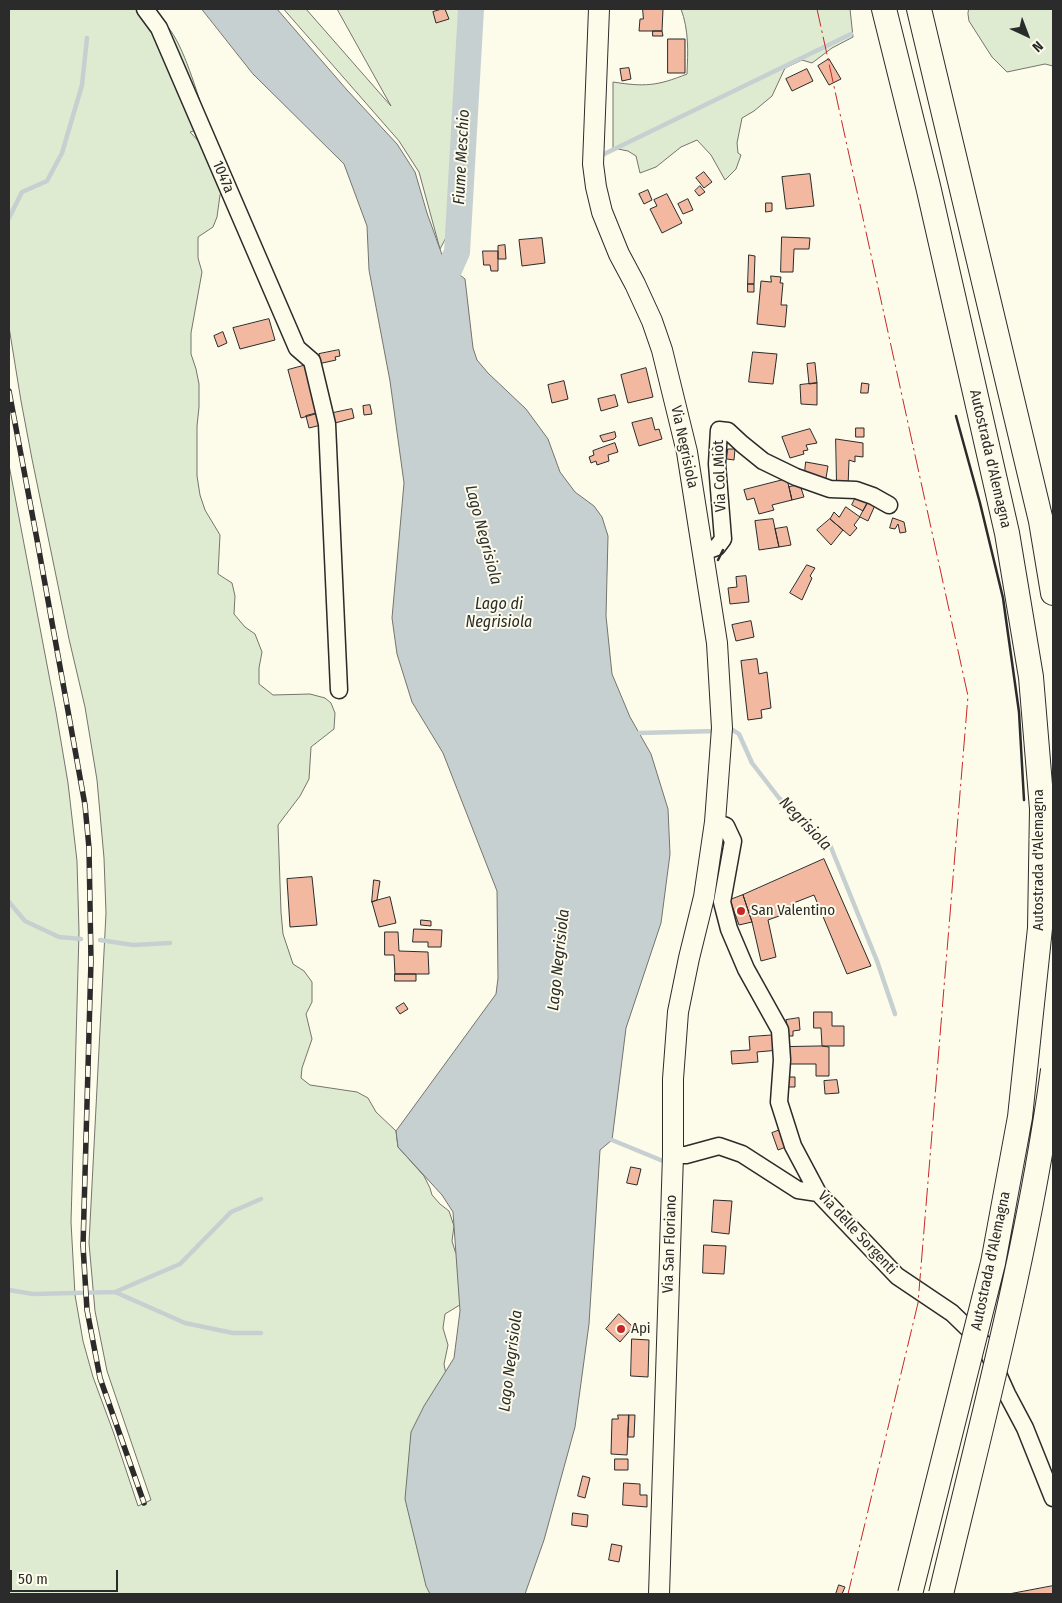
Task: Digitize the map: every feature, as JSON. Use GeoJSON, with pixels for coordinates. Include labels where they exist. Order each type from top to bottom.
{"type":"FeatureCollection","features":[{"type":"Feature","properties":{"kind":"highway","name":"Autostrada d'Alemagna"},"geometry":{"type":"LineString","coordinates":[[884,9],[928,186],[1007,533],[1031,677],[1042,809],[1040,928],[1020,1117],[993,1263],[910,1594]]}},
{"type":"Feature","properties":{"kind":"highway"},"geometry":{"type":"LineString","coordinates":[[918,9],[1041,520],[1053,593]]}},
{"type":"Feature","properties":{"kind":"highway","name":"Autostrada d'Alemagna"},"geometry":{"type":"LineString","coordinates":[[941,1594],[1020,1263],[1046,1123],[1053,1070]]}},
{"type":"Feature","properties":{"kind":"main road","name":"Via Negrisiola"},"geometry":{"type":"LineString","coordinates":[[599,9],[592,164],[596,187],[602,212],[619,254],[652,321],[662,350],[687,452],[717,643],[722,731],[715,822],[704,897]]}},
{"type":"Feature","properties":{"kind":"main road","name":"Via San Floriano"},"geometry":{"type":"LineString","coordinates":[[659,1594],[674,1079],[678,1012],[704,897]]}},
{"type":"Feature","properties":{"kind":"street","name":"1047a"},"geometry":{"type":"LineString","coordinates":[[145,9],[159,28],[297,348],[312,362],[327,424],[339,690]]}},
{"type":"Feature","properties":{"kind":"street","name":"Via Col Miòt"},"geometry":{"type":"LineString","coordinates":[[703,552],[716,547],[723,539],[717,464],[719,430],[728,431],[763,461],[796,477],[830,489],[856,490],[873,496],[889,505]]}},
{"type":"Feature","properties":{"kind":"street","name":"Via delle Sorgenti"},"geometry":{"type":"LineString","coordinates":[[715,822],[726,826],[734,841],[722,902],[729,929],[746,970],[780,1030],[782,1060],[779,1102],[793,1146],[818,1193],[897,1276],[952,1313],[985,1345],[1025,1428],[1053,1498]]}},
{"type":"Feature","properties":{"kind":"street"},"geometry":{"type":"LineString","coordinates":[[673,1155],[686,1155],[719,1146],[742,1154],[798,1190],[818,1193]]}},
{"type":"Feature","properties":{"kind":"green space"},"geometry":{"type":"Polygon","coordinates":[[[9,9],[146,9],[160,19],[165,23],[179,45],[190,70],[206,119],[197,130],[190,132],[203,146],[227,182],[220,195],[217,217],[213,227],[198,237],[198,258],[202,272],[191,333],[191,354],[199,384],[197,476],[205,510],[220,535],[218,574],[232,583],[235,596],[234,614],[245,627],[255,634],[262,652],[259,684],[273,695],[310,694],[325,698],[331,703],[335,713],[334,729],[311,747],[309,779],[300,796],[278,825],[283,934],[293,964],[304,971],[312,982],[312,1002],[306,1014],[312,1039],[302,1068],[301,1078],[310,1085],[357,1092],[368,1098],[376,1112],[396,1131],[398,1147],[424,1176],[432,1195],[449,1211],[454,1226],[452,1241],[461,1262],[463,1303],[445,1314],[443,1328],[448,1345],[444,1364],[447,1380],[443,1594],[9,1594],[9,465],[56,712],[68,783],[77,861],[79,932],[71,1222],[75,1295],[83,1341],[93,1377],[138,1506],[151,1500],[107,1371],[95,1311],[89,1243],[106,913],[104,858],[97,780],[85,707],[32,459],[9,327],[9,9]]]}},
{"type":"Feature","properties":{"kind":"green space"},"geometry":{"type":"Polygon","coordinates":[[[284,9],[306,9],[391,106],[337,9],[463,9],[452,226],[440,249],[419,172],[399,141],[284,9]]]}},
{"type":"Feature","properties":{"kind":"green space"},"geometry":{"type":"Polygon","coordinates":[[[681,9],[850,9],[853,37],[832,48],[812,63],[802,60],[785,68],[772,96],[742,118],[737,143],[738,153],[741,155],[736,169],[725,180],[711,155],[697,140],[681,147],[656,167],[640,173],[636,156],[628,151],[613,148],[613,82],[634,85],[651,84],[687,74],[687,33],[681,9]]]}},
{"type":"Feature","properties":{"kind":"green space"},"geometry":{"type":"Polygon","coordinates":[[[969,9],[1053,9],[1053,66],[1045,64],[1007,72],[992,57],[969,21],[969,9]]]}},
{"type":"Feature","properties":{"kind":"water","name":"Lago di Negrisiola"},"geometry":{"type":"Polygon","coordinates":[[[202,9],[277,9],[397,144],[415,172],[445,263],[465,279],[473,348],[477,360],[526,409],[548,439],[560,472],[575,492],[594,506],[602,517],[608,536],[606,616],[612,674],[630,717],[651,754],[668,809],[670,854],[661,923],[626,1028],[612,1140],[600,1150],[589,1324],[575,1427],[544,1540],[525,1594],[430,1594],[426,1586],[405,1499],[411,1432],[424,1406],[454,1358],[460,1311],[453,1212],[442,1195],[398,1147],[396,1131],[496,994],[498,978],[497,891],[443,753],[412,702],[397,654],[392,618],[404,483],[390,381],[369,270],[367,226],[344,164],[253,74],[202,9]]]}},
{"type":"Feature","properties":{"kind":"building"},"geometry":{"type":"Polygon","coordinates":[[[445,9],[449,19],[436,23],[433,12],[445,9]]]}},
{"type":"Feature","properties":{"kind":"building"},"geometry":{"type":"Polygon","coordinates":[[[643,9],[663,9],[662,31],[639,31],[640,19],[643,19],[643,9]]]}},
{"type":"Feature","properties":{"kind":"building"},"geometry":{"type":"Polygon","coordinates":[[[653,31],[662,31],[663,36],[653,36],[653,31]]]}},
{"type":"Feature","properties":{"kind":"building"},"geometry":{"type":"Polygon","coordinates":[[[668,39],[685,39],[685,73],[668,73],[668,39]]]}},
{"type":"Feature","properties":{"kind":"building"},"geometry":{"type":"Polygon","coordinates":[[[829,59],[841,79],[829,85],[818,66],[829,59]]]}},
{"type":"Feature","properties":{"kind":"building"},"geometry":{"type":"Polygon","coordinates":[[[629,68],[631,79],[622,81],[620,69],[629,68]]]}},
{"type":"Feature","properties":{"kind":"building"},"geometry":{"type":"Polygon","coordinates":[[[807,69],[813,81],[792,91],[786,79],[807,69]]]}},
{"type":"Feature","properties":{"kind":"building"},"geometry":{"type":"Polygon","coordinates":[[[704,172],[712,182],[704,188],[696,178],[704,172]]]}},
{"type":"Feature","properties":{"kind":"building"},"geometry":{"type":"Polygon","coordinates":[[[810,174],[814,206],[786,209],[782,177],[810,174]]]}},
{"type":"Feature","properties":{"kind":"building"},"geometry":{"type":"Polygon","coordinates":[[[700,186],[705,192],[699,196],[695,191],[700,186]]]}},
{"type":"Feature","properties":{"kind":"building"},"geometry":{"type":"Polygon","coordinates":[[[648,190],[652,200],[644,204],[639,194],[648,190]]]}},
{"type":"Feature","properties":{"kind":"building"},"geometry":{"type":"Polygon","coordinates":[[[667,194],[682,223],[662,233],[650,209],[657,206],[654,200],[667,194]]]}},
{"type":"Feature","properties":{"kind":"building"},"geometry":{"type":"Polygon","coordinates":[[[688,199],[693,210],[683,214],[678,204],[688,199]]]}},
{"type":"Feature","properties":{"kind":"building"},"geometry":{"type":"Polygon","coordinates":[[[766,203],[772,203],[772,211],[766,212],[766,203]]]}},
{"type":"Feature","properties":{"kind":"building"},"geometry":{"type":"Polygon","coordinates":[[[782,237],[810,238],[809,249],[794,249],[793,272],[781,272],[782,237]]]}},
{"type":"Feature","properties":{"kind":"building"},"geometry":{"type":"Polygon","coordinates":[[[542,238],[545,263],[522,266],[519,240],[542,238]]]}},
{"type":"Feature","properties":{"kind":"building"},"geometry":{"type":"Polygon","coordinates":[[[505,245],[506,259],[498,259],[498,246],[505,245]]]}},
{"type":"Feature","properties":{"kind":"building"},"geometry":{"type":"Polygon","coordinates":[[[483,251],[498,251],[498,271],[491,271],[490,265],[484,265],[483,251]]]}},
{"type":"Feature","properties":{"kind":"building"},"geometry":{"type":"Polygon","coordinates":[[[749,255],[755,256],[754,284],[748,284],[749,255]]]}},
{"type":"Feature","properties":{"kind":"building"},"geometry":{"type":"Polygon","coordinates":[[[771,276],[781,277],[780,283],[783,283],[781,305],[787,305],[785,327],[757,324],[761,281],[771,282],[771,276]]]}},
{"type":"Feature","properties":{"kind":"building"},"geometry":{"type":"Polygon","coordinates":[[[748,284],[754,284],[754,292],[748,292],[748,284]]]}},
{"type":"Feature","properties":{"kind":"building"},"geometry":{"type":"Polygon","coordinates":[[[269,319],[275,340],[240,349],[233,328],[269,319]]]}},
{"type":"Feature","properties":{"kind":"building"},"geometry":{"type":"Polygon","coordinates":[[[223,332],[227,343],[218,347],[214,336],[223,332]]]}},
{"type":"Feature","properties":{"kind":"building"},"geometry":{"type":"Polygon","coordinates":[[[339,350],[340,356],[335,357],[336,360],[318,364],[317,360],[320,360],[319,354],[339,350]]]}},
{"type":"Feature","properties":{"kind":"building"},"geometry":{"type":"Polygon","coordinates":[[[753,352],[777,354],[773,384],[749,382],[753,352]]]}},
{"type":"Feature","properties":{"kind":"building"},"geometry":{"type":"Polygon","coordinates":[[[815,363],[817,383],[809,384],[807,364],[815,363]]]}},
{"type":"Feature","properties":{"kind":"building"},"geometry":{"type":"Polygon","coordinates":[[[310,364],[322,412],[301,418],[288,370],[310,364]]]}},
{"type":"Feature","properties":{"kind":"building"},"geometry":{"type":"Polygon","coordinates":[[[646,368],[653,397],[628,403],[621,375],[646,368]]]}},
{"type":"Feature","properties":{"kind":"building"},"geometry":{"type":"Polygon","coordinates":[[[564,381],[568,399],[552,403],[548,385],[564,381]]]}},
{"type":"Feature","properties":{"kind":"building"},"geometry":{"type":"Polygon","coordinates":[[[817,383],[817,405],[801,404],[800,385],[817,383]]]}},
{"type":"Feature","properties":{"kind":"building"},"geometry":{"type":"Polygon","coordinates":[[[862,383],[869,384],[868,393],[861,393],[862,383]]]}},
{"type":"Feature","properties":{"kind":"building"},"geometry":{"type":"Polygon","coordinates":[[[615,395],[618,406],[601,411],[598,399],[615,395]]]}},
{"type":"Feature","properties":{"kind":"building"},"geometry":{"type":"Polygon","coordinates":[[[370,405],[372,414],[364,415],[363,406],[370,405]]]}},
{"type":"Feature","properties":{"kind":"building"},"geometry":{"type":"Polygon","coordinates":[[[352,409],[354,418],[335,423],[333,413],[352,409]]]}},
{"type":"Feature","properties":{"kind":"building"},"geometry":{"type":"Polygon","coordinates":[[[322,412],[325,424],[309,428],[306,416],[322,412]]]}},
{"type":"Feature","properties":{"kind":"building"},"geometry":{"type":"Polygon","coordinates":[[[652,418],[655,430],[659,429],[662,439],[639,446],[632,423],[652,418]]]}},
{"type":"Feature","properties":{"kind":"building"},"geometry":{"type":"Polygon","coordinates":[[[856,428],[864,428],[864,437],[856,437],[856,428]]]}},
{"type":"Feature","properties":{"kind":"building"},"geometry":{"type":"Polygon","coordinates":[[[810,429],[817,443],[806,445],[808,450],[803,451],[804,454],[790,458],[782,437],[810,429]]]}},
{"type":"Feature","properties":{"kind":"building"},"geometry":{"type":"Polygon","coordinates":[[[615,432],[616,437],[614,439],[603,442],[600,436],[615,432]]]}},
{"type":"Feature","properties":{"kind":"building"},"geometry":{"type":"Polygon","coordinates":[[[836,439],[863,443],[863,457],[855,456],[855,462],[849,460],[848,487],[837,486],[836,439]]]}},
{"type":"Feature","properties":{"kind":"building"},"geometry":{"type":"Polygon","coordinates":[[[615,443],[618,452],[608,455],[609,461],[597,465],[596,461],[591,463],[589,457],[594,455],[593,451],[615,443]]]}},
{"type":"Feature","properties":{"kind":"building"},"geometry":{"type":"Polygon","coordinates":[[[728,449],[735,449],[734,460],[727,459],[728,449]]]}},
{"type":"Feature","properties":{"kind":"building"},"geometry":{"type":"Polygon","coordinates":[[[806,462],[828,466],[825,484],[811,478],[811,473],[805,472],[806,462]]]}},
{"type":"Feature","properties":{"kind":"building"},"geometry":{"type":"Polygon","coordinates":[[[787,479],[792,500],[772,505],[774,510],[759,514],[754,498],[747,500],[744,490],[787,479]]]}},
{"type":"Feature","properties":{"kind":"building"},"geometry":{"type":"Polygon","coordinates":[[[800,485],[804,497],[792,500],[789,487],[800,485]]]}},
{"type":"Feature","properties":{"kind":"building"},"geometry":{"type":"Polygon","coordinates":[[[858,493],[869,500],[863,511],[852,505],[858,493]]]}},
{"type":"Feature","properties":{"kind":"building"},"geometry":{"type":"Polygon","coordinates":[[[869,500],[876,503],[868,521],[860,517],[869,500]]]}},
{"type":"Feature","properties":{"kind":"building"},"geometry":{"type":"Polygon","coordinates":[[[846,507],[860,517],[854,525],[857,528],[850,536],[830,519],[834,512],[839,517],[846,507]]]}},
{"type":"Feature","properties":{"kind":"building"},"geometry":{"type":"Polygon","coordinates":[[[893,518],[904,522],[906,532],[900,533],[898,524],[895,529],[890,528],[893,518]]]}},
{"type":"Feature","properties":{"kind":"building"},"geometry":{"type":"Polygon","coordinates":[[[773,519],[779,547],[759,550],[755,521],[773,519]]]}},
{"type":"Feature","properties":{"kind":"building"},"geometry":{"type":"Polygon","coordinates":[[[830,519],[843,530],[831,545],[817,530],[830,519]]]}},
{"type":"Feature","properties":{"kind":"building"},"geometry":{"type":"Polygon","coordinates":[[[787,527],[791,545],[779,547],[775,529],[787,527]]]}},
{"type":"Feature","properties":{"kind":"building"},"geometry":{"type":"Polygon","coordinates":[[[807,565],[815,568],[810,576],[812,578],[802,600],[790,593],[807,565]]]}},
{"type":"Feature","properties":{"kind":"building"},"geometry":{"type":"Polygon","coordinates":[[[746,576],[749,602],[730,604],[728,588],[737,587],[736,577],[746,576]]]}},
{"type":"Feature","properties":{"kind":"building"},"geometry":{"type":"Polygon","coordinates":[[[751,621],[754,637],[736,641],[732,625],[751,621]]]}},
{"type":"Feature","properties":{"kind":"building"},"geometry":{"type":"Polygon","coordinates":[[[757,659],[759,674],[767,672],[771,708],[761,710],[762,718],[748,720],[741,661],[757,659]]]}},
{"type":"Feature","properties":{"kind":"building"},"geometry":{"type":"Polygon","coordinates":[[[824,859],[871,966],[847,974],[814,895],[791,904],[793,911],[768,920],[776,957],[761,961],[752,922],[743,895],[824,859]]]}},
{"type":"Feature","properties":{"kind":"building"},"geometry":{"type":"Polygon","coordinates":[[[312,877],[317,925],[290,927],[287,879],[312,877]]]}},
{"type":"Feature","properties":{"kind":"building"},"geometry":{"type":"Polygon","coordinates":[[[374,880],[380,881],[377,900],[372,902],[374,880]]]}},
{"type":"Feature","properties":{"kind":"building","name":"San Valentino"},"geometry":{"type":"Polygon","coordinates":[[[743,895],[752,922],[739,925],[730,900],[743,895]]]}},
{"type":"Feature","properties":{"kind":"building"},"geometry":{"type":"Polygon","coordinates":[[[390,897],[396,923],[379,927],[372,902],[390,897]]]}},
{"type":"Feature","properties":{"kind":"building"},"geometry":{"type":"Polygon","coordinates":[[[421,920],[431,921],[431,926],[421,925],[421,920]]]}},
{"type":"Feature","properties":{"kind":"building"},"geometry":{"type":"Polygon","coordinates":[[[414,929],[442,930],[441,947],[428,947],[428,942],[413,942],[414,929]]]}},
{"type":"Feature","properties":{"kind":"building"},"geometry":{"type":"Polygon","coordinates":[[[385,932],[398,932],[399,951],[428,952],[429,974],[395,974],[394,955],[385,955],[385,932]]]}},
{"type":"Feature","properties":{"kind":"building"},"geometry":{"type":"Polygon","coordinates":[[[395,974],[416,974],[416,981],[395,981],[395,974]]]}},
{"type":"Feature","properties":{"kind":"building"},"geometry":{"type":"Polygon","coordinates":[[[404,1003],[408,1009],[400,1014],[396,1008],[404,1003]]]}},
{"type":"Feature","properties":{"kind":"building"},"geometry":{"type":"Polygon","coordinates":[[[814,1012],[832,1012],[832,1026],[844,1026],[844,1046],[822,1046],[821,1028],[814,1028],[814,1012]]]}},
{"type":"Feature","properties":{"kind":"building"},"geometry":{"type":"Polygon","coordinates":[[[799,1018],[800,1030],[793,1031],[793,1036],[789,1036],[786,1020],[799,1018]]]}},
{"type":"Feature","properties":{"kind":"building"},"geometry":{"type":"Polygon","coordinates":[[[777,1035],[779,1050],[757,1052],[758,1062],[732,1064],[731,1051],[750,1050],[749,1037],[777,1035]]]}},
{"type":"Feature","properties":{"kind":"building"},"geometry":{"type":"Polygon","coordinates":[[[786,1047],[829,1047],[829,1076],[816,1076],[816,1064],[786,1064],[786,1047]]]}},
{"type":"Feature","properties":{"kind":"building"},"geometry":{"type":"Polygon","coordinates":[[[788,1077],[795,1077],[795,1087],[789,1087],[788,1077]]]}},
{"type":"Feature","properties":{"kind":"building"},"geometry":{"type":"Polygon","coordinates":[[[837,1080],[839,1093],[825,1094],[824,1081],[837,1080]]]}},
{"type":"Feature","properties":{"kind":"building"},"geometry":{"type":"Polygon","coordinates":[[[780,1130],[786,1147],[778,1150],[772,1133],[780,1130]]]}},
{"type":"Feature","properties":{"kind":"building"},"geometry":{"type":"Polygon","coordinates":[[[631,1167],[641,1169],[637,1185],[627,1183],[631,1167]]]}},
{"type":"Feature","properties":{"kind":"building"},"geometry":{"type":"Polygon","coordinates":[[[714,1200],[732,1201],[729,1234],[712,1232],[714,1200]]]}},
{"type":"Feature","properties":{"kind":"building"},"geometry":{"type":"Polygon","coordinates":[[[704,1245],[726,1246],[724,1274],[703,1273],[704,1245]]]}},
{"type":"Feature","properties":{"kind":"building"},"geometry":{"type":"Polygon","coordinates":[[[619,1314],[633,1327],[620,1342],[606,1329],[619,1314]]]}},
{"type":"Feature","properties":{"kind":"building"},"geometry":{"type":"Polygon","coordinates":[[[632,1339],[649,1340],[648,1377],[631,1376],[632,1339]]]}},
{"type":"Feature","properties":{"kind":"building"},"geometry":{"type":"Polygon","coordinates":[[[618,1415],[629,1415],[627,1455],[611,1454],[612,1419],[618,1419],[618,1415]]]}},
{"type":"Feature","properties":{"kind":"building"},"geometry":{"type":"Polygon","coordinates":[[[629,1415],[635,1415],[634,1437],[628,1437],[629,1415]]]}},
{"type":"Feature","properties":{"kind":"building"},"geometry":{"type":"Polygon","coordinates":[[[615,1459],[628,1459],[628,1470],[615,1470],[615,1459]]]}},
{"type":"Feature","properties":{"kind":"building"},"geometry":{"type":"Polygon","coordinates":[[[583,1476],[590,1478],[585,1498],[578,1496],[583,1476]]]}},
{"type":"Feature","properties":{"kind":"building"},"geometry":{"type":"Polygon","coordinates":[[[624,1483],[640,1484],[640,1495],[647,1495],[647,1507],[623,1505],[624,1483]]]}},
{"type":"Feature","properties":{"kind":"building"},"geometry":{"type":"Polygon","coordinates":[[[573,1513],[588,1515],[587,1527],[572,1525],[573,1513]]]}},
{"type":"Feature","properties":{"kind":"building"},"geometry":{"type":"Polygon","coordinates":[[[612,1544],[622,1546],[619,1562],[609,1560],[612,1544]]]}},
{"type":"Feature","properties":{"kind":"building"},"geometry":{"type":"Polygon","coordinates":[[[839,1585],[845,1587],[842,1594],[836,1594],[839,1585]]]}},
{"type":"Feature","properties":{"kind":"building"},"geometry":{"type":"Polygon","coordinates":[[[1053,1586],[1053,1594],[1009,1594],[1053,1586]]]}},
{"type":"Feature","properties":{"kind":"waterway","name":"Fiume Meschio"},"geometry":{"type":"LineString","coordinates":[[417,279],[449,270],[457,252],[471,9]]}},
{"type":"Feature","properties":{"kind":"waterway"},"geometry":{"type":"LineString","coordinates":[[598,157],[851,34]]}},
{"type":"Feature","properties":{"kind":"waterway"},"geometry":{"type":"LineString","coordinates":[[9,218],[22,192],[47,181],[62,153],[82,85],[87,38]]}},
{"type":"Feature","properties":{"kind":"waterway","name":"Negrisiola"},"geometry":{"type":"LineString","coordinates":[[728,731],[733,730],[739,734],[752,763],[779,798],[830,845],[877,961],[895,1014]]}},
{"type":"Feature","properties":{"kind":"waterway","name":"Negrisiola"},"geometry":{"type":"LineString","coordinates":[[639,733],[717,731]]}},
{"type":"Feature","properties":{"kind":"waterway"},"geometry":{"type":"LineString","coordinates":[[9,902],[25,921],[59,937],[81,939]]}},
{"type":"Feature","properties":{"kind":"waterway"},"geometry":{"type":"LineString","coordinates":[[100,940],[133,945],[170,943]]}},
{"type":"Feature","properties":{"kind":"waterway"},"geometry":{"type":"LineString","coordinates":[[612,1140],[663,1161]]}},
{"type":"Feature","properties":{"kind":"waterway"},"geometry":{"type":"LineString","coordinates":[[115,1292],[180,1264],[231,1212],[261,1199]]}},
{"type":"Feature","properties":{"kind":"waterway"},"geometry":{"type":"LineString","coordinates":[[9,1290],[33,1294],[115,1292],[185,1323],[233,1333],[261,1333]]}},
{"type":"Feature","properties":{"kind":"railway"},"geometry":{"type":"LineString","coordinates":[[9,391],[85,805],[89,848],[91,961],[83,1246],[87,1310],[100,1378],[144,1503]]}},
{"type":"Feature","properties":{"kind":"wall"},"geometry":{"type":"LineString","coordinates":[[956,416],[1003,598],[1019,712],[1024,800]]}},
{"type":"Feature","properties":{"kind":"wall"},"geometry":{"type":"LineString","coordinates":[[718,560],[723,550]]}},
{"type":"Feature","properties":{"kind":"power"},"geometry":{"type":"LineString","coordinates":[[817,9],[968,696],[918,1303],[848,1594]]}},
{"type":"Feature","properties":{"kind":"place","name":"San Valentino"},"geometry":{"type":"Point","coordinates":[741,911]}},
{"type":"Feature","properties":{"kind":"place","name":"Api"},"geometry":{"type":"Point","coordinates":[621,1329]}},
{"type":"Feature","properties":{"kind":"water label","name":"Lago Negrisiola"},"geometry":{"type":"Point","coordinates":[483,535]}},
{"type":"Feature","properties":{"kind":"water label","name":"Lago Negrisiola"},"geometry":{"type":"Point","coordinates":[559,960]}},
{"type":"Feature","properties":{"kind":"water label","name":"Lago Negrisiola"},"geometry":{"type":"Point","coordinates":[511,1361]}}]}
